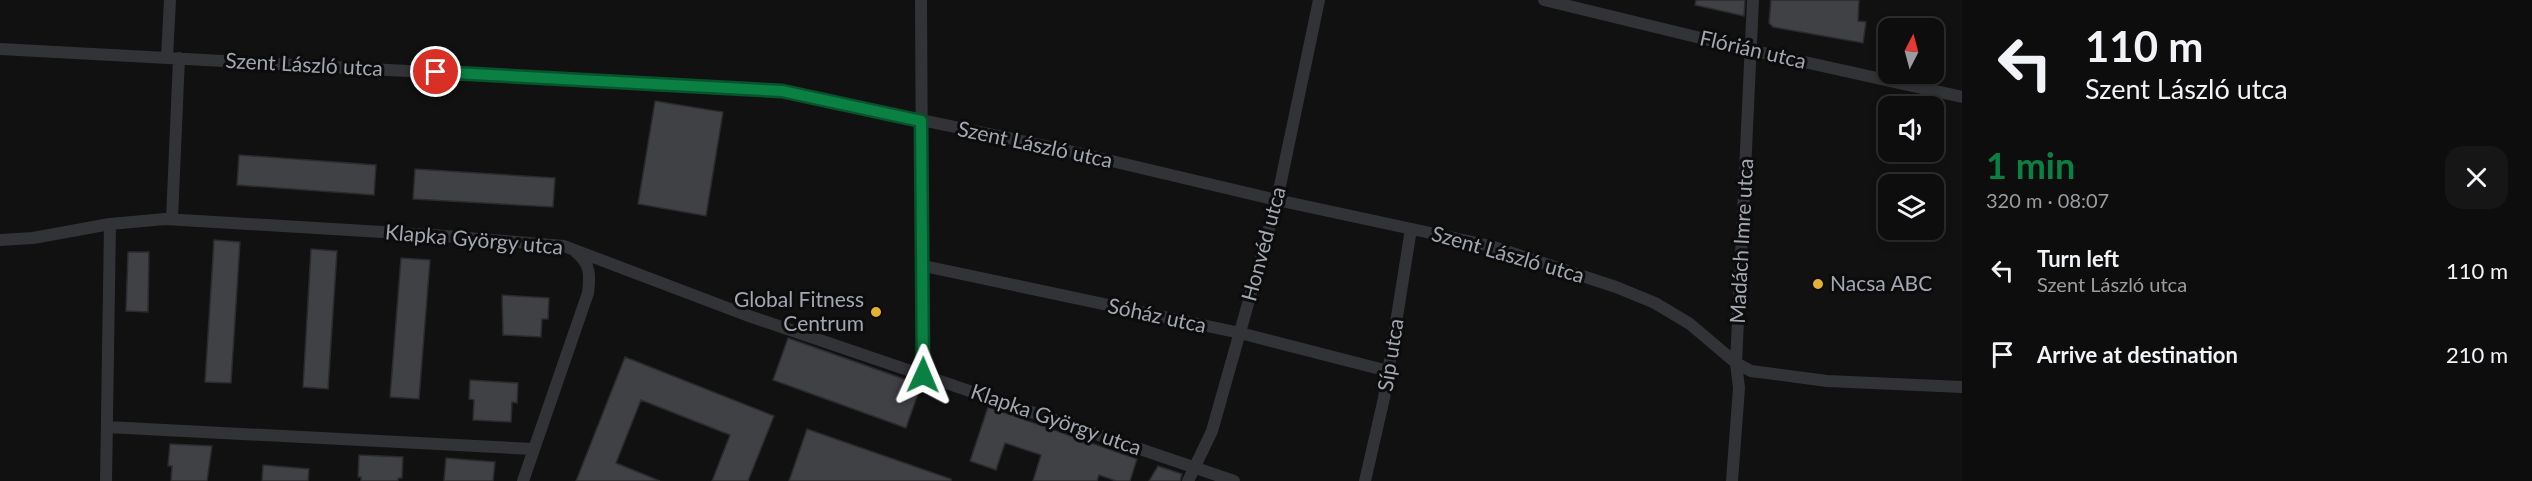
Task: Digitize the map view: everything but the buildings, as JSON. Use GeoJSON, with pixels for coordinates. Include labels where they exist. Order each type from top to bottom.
{"type":"FeatureCollection","features":[{"type":"Feature","properties":{"kind":"street"},"geometry":{"type":"LineString","coordinates":[[170,0],[173,58],[172,219]]}},
{"type":"Feature","properties":{"kind":"street"},"geometry":{"type":"LineString","coordinates":[[921,0],[923,375]]}},
{"type":"Feature","properties":{"kind":"street","name":"Honvéd utca"},"geometry":{"type":"LineString","coordinates":[[1188,481],[1212,431],[1277,200],[1319,0]]}},
{"type":"Feature","properties":{"kind":"street","name":"Flórián utca"},"geometry":{"type":"LineString","coordinates":[[1544,0],[1750,50],[1962,97]]}},
{"type":"Feature","properties":{"kind":"street","name":"Madách Imre utca"},"geometry":{"type":"LineString","coordinates":[[1732,481],[1739,388],[1736,363],[1753,0]]}},
{"type":"Feature","properties":{"kind":"street","name":"Szent László utca"},"geometry":{"type":"LineString","coordinates":[[0,49],[782,91],[1065,150],[1277,200],[1491,246],[1616,287],[1655,303],[1690,324],[1736,363],[1751,371],[1827,381],[1962,387]]}},
{"type":"Feature","properties":{"kind":"street","name":"Klapka György utca"},"geometry":{"type":"LineString","coordinates":[[0,240],[33,238],[110,224],[172,219],[432,235],[564,246],[746,315],[1234,481]]}},
{"type":"Feature","properties":{"kind":"street"},"geometry":{"type":"LineString","coordinates":[[106,481],[110,224]]}},
{"type":"Feature","properties":{"kind":"street","name":"Síp utca"},"geometry":{"type":"LineString","coordinates":[[1365,481],[1384,398],[1411,229]]}},
{"type":"Feature","properties":{"kind":"street"},"geometry":{"type":"LineString","coordinates":[[523,481],[588,293],[591,273],[583,258],[573,249]]}},
{"type":"Feature","properties":{"kind":"street","name":"Sóház utca"},"geometry":{"type":"LineString","coordinates":[[924,266],[1240,333],[1388,371]]}},
{"type":"Feature","properties":{"kind":"street"},"geometry":{"type":"LineString","coordinates":[[107,427],[533,449]]}},
{"type":"Feature","properties":{"kind":"place","name":"Nacsa ABC"},"geometry":{"type":"Point","coordinates":[1818,284]}},
{"type":"Feature","properties":{"kind":"place","name":"Global Fitness Centrum"},"geometry":{"type":"Point","coordinates":[876,312]}},
{"type":"Feature","properties":{"kind":"route"},"geometry":{"type":"LineString","coordinates":[[436,72],[782,91],[921,121],[924,266],[923,375]]}}]}
